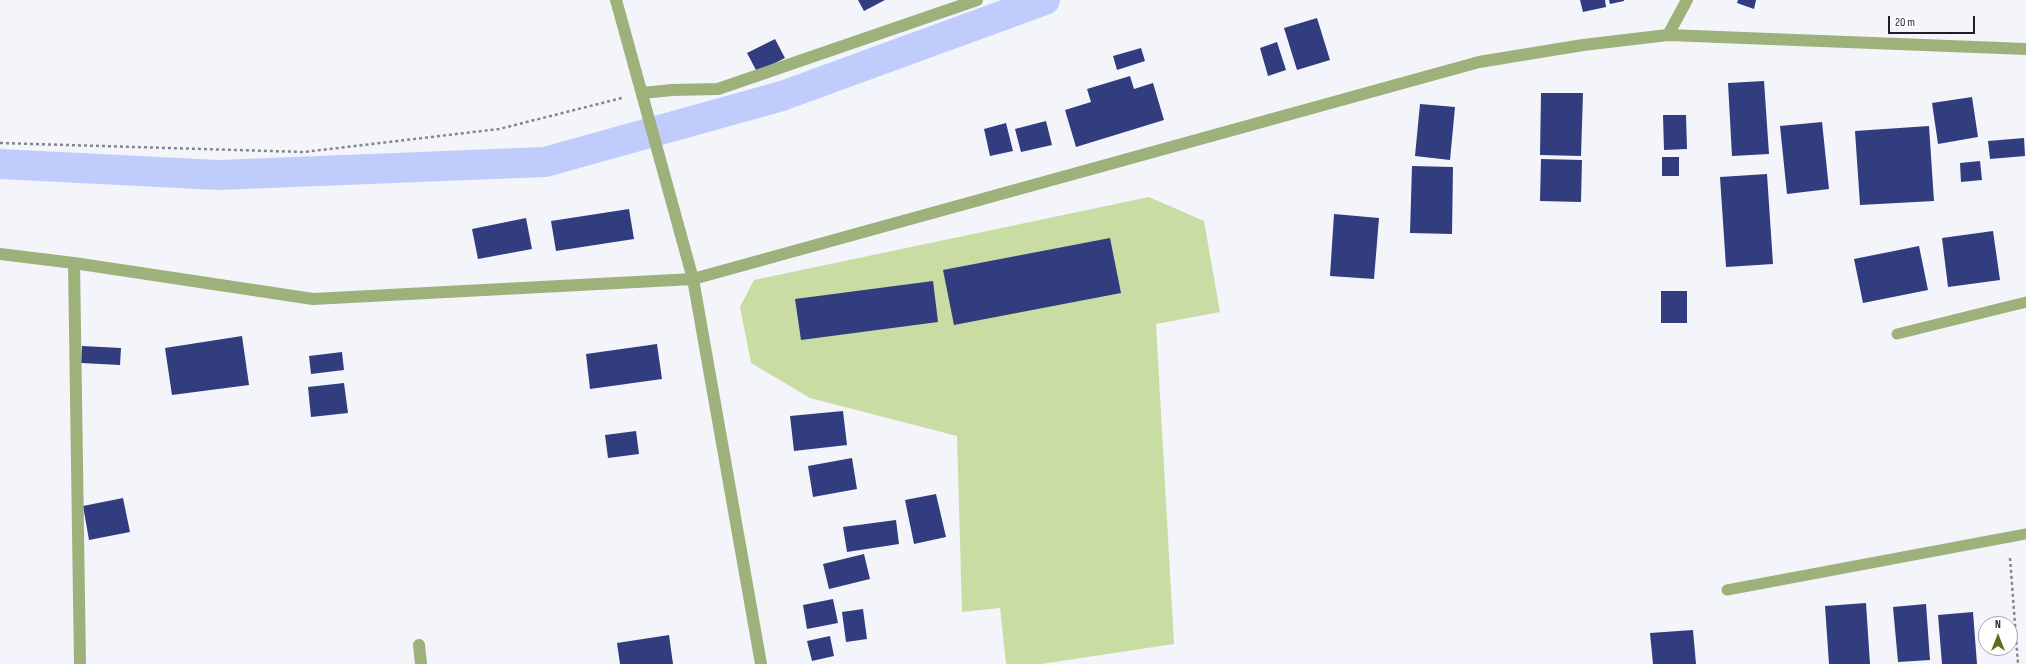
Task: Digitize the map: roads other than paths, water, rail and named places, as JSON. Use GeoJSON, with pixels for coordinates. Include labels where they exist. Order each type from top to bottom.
{"type":"FeatureCollection","features":[{"type":"Feature","properties":{"kind":"street"},"geometry":{"type":"LineString","coordinates":[[616,0],[693,279],[761,664]]}},
{"type":"Feature","properties":{"kind":"street"},"geometry":{"type":"LineString","coordinates":[[642,93],[672,90],[718,89],[977,0]]}},
{"type":"Feature","properties":{"kind":"street"},"geometry":{"type":"LineString","coordinates":[[1668,35],[1687,0]]}},
{"type":"Feature","properties":{"kind":"street"},"geometry":{"type":"LineString","coordinates":[[0,254],[74,263],[313,299],[693,279],[1479,62],[1583,45],[1668,35],[2026,49]]}},
{"type":"Feature","properties":{"kind":"street"},"geometry":{"type":"LineString","coordinates":[[74,263],[80,664]]}},
{"type":"Feature","properties":{"kind":"street"},"geometry":{"type":"LineString","coordinates":[[419,645],[421,664]]}},
{"type":"Feature","properties":{"kind":"lane"},"geometry":{"type":"LineString","coordinates":[[1897,334],[2026,302]]}},
{"type":"Feature","properties":{"kind":"lane"},"geometry":{"type":"LineString","coordinates":[[1727,590],[2026,534]]}},
{"type":"Feature","properties":{"kind":"waterway"},"geometry":{"type":"LineString","coordinates":[[0,164],[219,175],[545,162],[782,96],[1045,0]]}}]}
